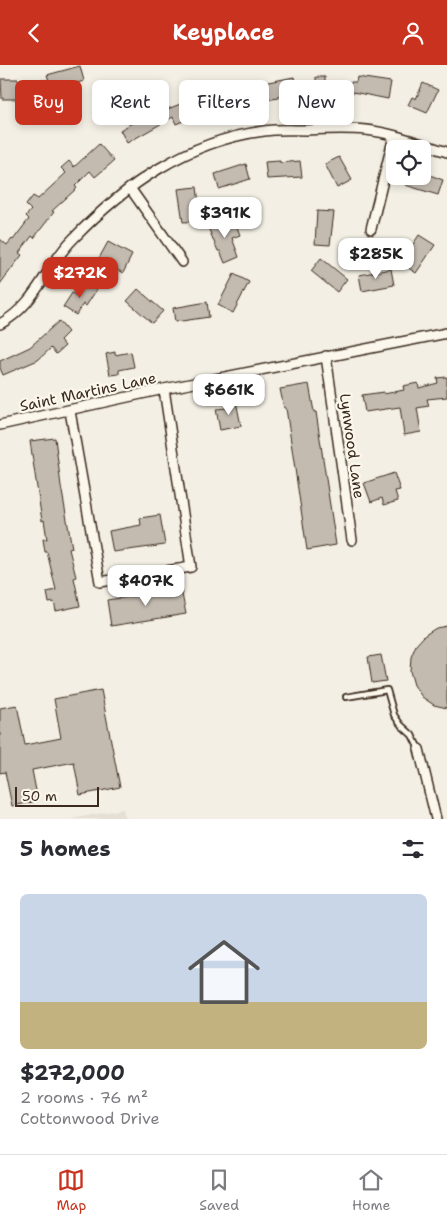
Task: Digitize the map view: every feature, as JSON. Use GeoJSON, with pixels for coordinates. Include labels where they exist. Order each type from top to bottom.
{"type":"FeatureCollection","features":[{"type":"Feature","properties":{"kind":"street"},"geometry":{"type":"LineString","coordinates":[[0,325],[26,305],[68,244],[98,212],[130,188],[178,157],[210,144],[265,131],[339,129],[367,130],[447,152]]}},
{"type":"Feature","properties":{"kind":"street"},"geometry":{"type":"LineString","coordinates":[[371,229],[394,136]]}},
{"type":"Feature","properties":{"kind":"street"},"geometry":{"type":"LineString","coordinates":[[130,188],[182,262]]}},
{"type":"Feature","properties":{"kind":"street","name":"Saint Martins Lane"},"geometry":{"type":"LineString","coordinates":[[0,425],[164,389],[218,380],[447,333]]}},
{"type":"Feature","properties":{"kind":"street","name":"Lynwood Lane"},"geometry":{"type":"LineString","coordinates":[[326,357],[352,540]]}},
{"type":"Feature","properties":{"kind":"street"},"geometry":{"type":"LineString","coordinates":[[70,411],[100,582],[191,567],[164,389]]}},
{"type":"Feature","properties":{"kind":"street"},"geometry":{"type":"LineString","coordinates":[[419,749],[436,819]]}},
{"type":"Feature","properties":{"kind":"lane"},"geometry":{"type":"LineString","coordinates":[[346,697],[387,690],[394,715],[412,735],[419,749]]}},
{"type":"Feature","properties":{"kind":"shaded area"},"geometry":{"type":"Polygon","coordinates":[[[123,809],[125,819],[71,819],[123,809]]]}},
{"type":"Feature","properties":{"kind":"building"},"geometry":{"type":"Polygon","coordinates":[[[80,66],[84,81],[49,80],[47,75],[80,66]]]}},
{"type":"Feature","properties":{"kind":"building"},"geometry":{"type":"Polygon","coordinates":[[[294,77],[295,80],[279,80],[279,98],[269,99],[269,82],[294,77]]]}},
{"type":"Feature","properties":{"kind":"building"},"geometry":{"type":"Polygon","coordinates":[[[316,77],[325,77],[325,80],[316,80],[316,77]]]}},
{"type":"Feature","properties":{"kind":"building"},"geometry":{"type":"Polygon","coordinates":[[[357,77],[391,82],[388,99],[354,92],[354,82],[356,82],[357,77]]]}},
{"type":"Feature","properties":{"kind":"building"},"geometry":{"type":"Polygon","coordinates":[[[1,79],[18,79],[15,80],[15,99],[2,99],[1,79]]]}},
{"type":"Feature","properties":{"kind":"building"},"geometry":{"type":"Polygon","coordinates":[[[423,83],[438,90],[427,113],[408,105],[412,97],[416,99],[423,83]]]}},
{"type":"Feature","properties":{"kind":"building"},"geometry":{"type":"Polygon","coordinates":[[[179,105],[179,123],[176,124],[173,117],[169,119],[169,108],[179,105]]]}},
{"type":"Feature","properties":{"kind":"building"},"geometry":{"type":"Polygon","coordinates":[[[129,125],[159,125],[127,143],[120,130],[129,125]]]}},
{"type":"Feature","properties":{"kind":"building"},"geometry":{"type":"Polygon","coordinates":[[[99,144],[114,161],[95,177],[90,171],[75,186],[77,188],[52,211],[54,212],[34,238],[32,236],[19,253],[22,255],[0,284],[0,239],[7,245],[13,240],[29,219],[26,216],[31,210],[26,205],[33,196],[38,199],[66,173],[61,168],[69,161],[74,167],[99,144]]]}},
{"type":"Feature","properties":{"kind":"building"},"geometry":{"type":"Polygon","coordinates":[[[339,157],[352,180],[337,188],[325,164],[339,157]]]}},
{"type":"Feature","properties":{"kind":"building"},"geometry":{"type":"Polygon","coordinates":[[[280,161],[280,163],[300,161],[302,177],[267,179],[265,162],[280,161]]]}},
{"type":"Feature","properties":{"kind":"building"},"geometry":{"type":"Polygon","coordinates":[[[246,164],[250,179],[219,189],[215,174],[246,164]]]}},
{"type":"Feature","properties":{"kind":"building"},"geometry":{"type":"Polygon","coordinates":[[[431,175],[443,180],[438,195],[405,185],[431,185],[431,175]]]}},
{"type":"Feature","properties":{"kind":"building"},"geometry":{"type":"Polygon","coordinates":[[[197,187],[201,221],[183,222],[178,189],[197,187]]]}},
{"type":"Feature","properties":{"kind":"building"},"geometry":{"type":"Polygon","coordinates":[[[317,211],[334,212],[330,245],[315,244],[317,211]]]}},
{"type":"Feature","properties":{"kind":"building"},"geometry":{"type":"Polygon","coordinates":[[[223,218],[226,226],[235,222],[240,235],[232,238],[239,257],[225,263],[207,225],[223,218]]]}},
{"type":"Feature","properties":{"kind":"building"},"geometry":{"type":"Polygon","coordinates":[[[419,235],[435,245],[416,273],[401,263],[419,235]]]}},
{"type":"Feature","properties":{"kind":"building"},"geometry":{"type":"Polygon","coordinates":[[[108,242],[132,255],[123,273],[98,260],[108,242]]]}},
{"type":"Feature","properties":{"kind":"building"},"geometry":{"type":"Polygon","coordinates":[[[321,258],[347,279],[337,292],[311,271],[321,258]]]}},
{"type":"Feature","properties":{"kind":"building"},"geometry":{"type":"Polygon","coordinates":[[[391,269],[394,285],[362,291],[359,275],[391,269]]]}},
{"type":"Feature","properties":{"kind":"building"},"geometry":{"type":"Polygon","coordinates":[[[234,274],[249,282],[233,313],[218,305],[234,274]]]}},
{"type":"Feature","properties":{"kind":"building"},"geometry":{"type":"Polygon","coordinates":[[[86,282],[97,289],[86,306],[83,304],[76,315],[63,307],[72,293],[76,296],[86,282]]]}},
{"type":"Feature","properties":{"kind":"building"},"geometry":{"type":"Polygon","coordinates":[[[138,289],[163,311],[152,323],[127,301],[138,289]]]}},
{"type":"Feature","properties":{"kind":"building"},"geometry":{"type":"Polygon","coordinates":[[[207,302],[209,317],[175,322],[173,308],[207,302]]]}},
{"type":"Feature","properties":{"kind":"building"},"geometry":{"type":"Polygon","coordinates":[[[59,321],[68,332],[60,340],[65,346],[56,354],[51,348],[38,360],[3,375],[0,361],[30,347],[59,321]]]}},
{"type":"Feature","properties":{"kind":"building"},"geometry":{"type":"Polygon","coordinates":[[[115,352],[115,355],[131,352],[134,367],[119,370],[119,374],[110,375],[106,354],[115,352]]]}},
{"type":"Feature","properties":{"kind":"building"},"geometry":{"type":"Polygon","coordinates":[[[447,377],[447,397],[427,399],[429,406],[417,408],[421,432],[404,435],[400,407],[365,412],[362,395],[384,392],[384,394],[404,390],[403,386],[418,383],[419,388],[438,383],[437,378],[447,377]]]}},
{"type":"Feature","properties":{"kind":"building"},"geometry":{"type":"Polygon","coordinates":[[[309,384],[314,412],[316,412],[336,545],[307,550],[286,408],[284,408],[280,389],[309,384]]]}},
{"type":"Feature","properties":{"kind":"building"},"geometry":{"type":"Polygon","coordinates":[[[236,401],[241,426],[220,430],[216,409],[227,408],[226,402],[236,401]]]}},
{"type":"Feature","properties":{"kind":"building"},"geometry":{"type":"Polygon","coordinates":[[[55,438],[72,548],[69,549],[76,577],[74,578],[80,606],[56,611],[54,602],[49,603],[47,592],[56,590],[47,552],[45,552],[43,539],[47,539],[44,520],[42,521],[30,441],[55,438]]]}},
{"type":"Feature","properties":{"kind":"building"},"geometry":{"type":"Polygon","coordinates":[[[394,473],[400,490],[395,491],[398,501],[384,505],[382,498],[371,502],[364,483],[394,473]]]}},
{"type":"Feature","properties":{"kind":"building"},"geometry":{"type":"Polygon","coordinates":[[[160,515],[165,545],[113,552],[109,531],[141,525],[140,518],[160,515]]]}},
{"type":"Feature","properties":{"kind":"building"},"geometry":{"type":"Polygon","coordinates":[[[181,589],[186,614],[111,626],[107,600],[181,589]]]}},
{"type":"Feature","properties":{"kind":"building"},"geometry":{"type":"Polygon","coordinates":[[[447,626],[447,708],[434,705],[422,697],[414,685],[410,671],[411,657],[416,645],[425,635],[436,628],[447,626]]]}},
{"type":"Feature","properties":{"kind":"building"},"geometry":{"type":"Polygon","coordinates":[[[381,655],[386,681],[372,683],[368,657],[381,655]]]}},
{"type":"Feature","properties":{"kind":"building"},"geometry":{"type":"Polygon","coordinates":[[[101,690],[120,787],[80,795],[74,762],[32,770],[38,801],[12,806],[5,772],[0,773],[0,708],[17,705],[25,745],[61,738],[54,699],[101,690]]]}}]}
